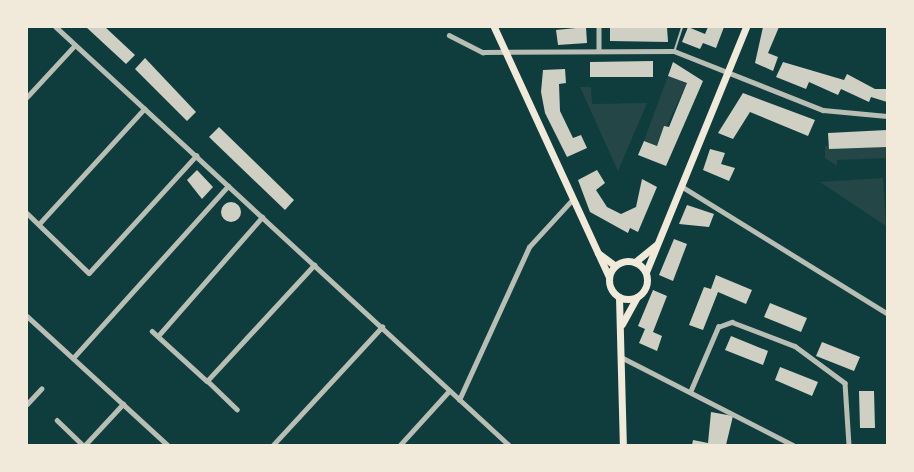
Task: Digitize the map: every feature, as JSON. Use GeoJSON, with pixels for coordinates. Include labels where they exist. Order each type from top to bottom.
{"type":"FeatureCollection","features":[{"type":"Feature","properties":{"kind":"main road"},"geometry":{"type":"LineString","coordinates":[[494,27],[593,246],[619,297],[623,358],[623,445]]}},
{"type":"Feature","properties":{"kind":"main road"},"geometry":{"type":"LineString","coordinates":[[622,324],[637,297],[646,288],[646,272],[746,27]]}},
{"type":"Feature","properties":{"kind":"main road"},"geometry":{"type":"LineString","coordinates":[[609,277],[615,266],[634,262],[658,243]]}},
{"type":"Feature","properties":{"kind":"main road"},"geometry":{"type":"LineString","coordinates":[[593,246],[615,266]]}},
{"type":"Feature","properties":{"kind":"main road"},"geometry":{"type":"LineString","coordinates":[[634,262],[646,272]]}},
{"type":"Feature","properties":{"kind":"main road"},"geometry":{"type":"LineString","coordinates":[[619,297],[637,297]]}},
{"type":"Feature","properties":{"kind":"street"},"geometry":{"type":"LineString","coordinates":[[56,27],[509,445]]}},
{"type":"Feature","properties":{"kind":"street"},"geometry":{"type":"LineString","coordinates":[[599,27],[599,51]]}},
{"type":"Feature","properties":{"kind":"street"},"geometry":{"type":"LineString","coordinates":[[449,35],[477,51],[674,51],[823,110],[887,116]]}},
{"type":"Feature","properties":{"kind":"street"},"geometry":{"type":"LineString","coordinates":[[27,97],[74,46]]}},
{"type":"Feature","properties":{"kind":"street"},"geometry":{"type":"LineString","coordinates":[[39,224],[144,109]]}},
{"type":"Feature","properties":{"kind":"street"},"geometry":{"type":"LineString","coordinates":[[27,213],[89,273],[196,156]]}},
{"type":"Feature","properties":{"kind":"street"},"geometry":{"type":"LineString","coordinates":[[74,357],[228,186]]}},
{"type":"Feature","properties":{"kind":"street"},"geometry":{"type":"LineString","coordinates":[[681,186],[887,313]]}},
{"type":"Feature","properties":{"kind":"street"},"geometry":{"type":"LineString","coordinates":[[459,400],[529,247],[573,199]]}},
{"type":"Feature","properties":{"kind":"street"},"geometry":{"type":"LineString","coordinates":[[158,336],[262,218]]}},
{"type":"Feature","properties":{"kind":"street"},"geometry":{"type":"LineString","coordinates":[[207,381],[314,265]]}},
{"type":"Feature","properties":{"kind":"street"},"geometry":{"type":"LineString","coordinates":[[27,315],[168,445]]}},
{"type":"Feature","properties":{"kind":"street"},"geometry":{"type":"LineString","coordinates":[[691,390],[718,327],[732,321],[795,346],[845,383],[849,445]]}},
{"type":"Feature","properties":{"kind":"street"},"geometry":{"type":"LineString","coordinates":[[273,445],[382,327]]}},
{"type":"Feature","properties":{"kind":"street"},"geometry":{"type":"LineString","coordinates":[[152,331],[237,410]]}},
{"type":"Feature","properties":{"kind":"street"},"geometry":{"type":"LineString","coordinates":[[623,358],[691,390],[793,445]]}},
{"type":"Feature","properties":{"kind":"street"},"geometry":{"type":"LineString","coordinates":[[27,404],[41,389]]}},
{"type":"Feature","properties":{"kind":"street"},"geometry":{"type":"LineString","coordinates":[[400,445],[449,392]]}},
{"type":"Feature","properties":{"kind":"street"},"geometry":{"type":"LineString","coordinates":[[57,420],[84,445],[123,404]]}},
{"type":"Feature","properties":{"kind":"lane"},"geometry":{"type":"LineString","coordinates":[[674,51],[682,27]]}},
{"type":"Feature","properties":{"kind":"shaded area"},"geometry":{"type":"Polygon","coordinates":[[[668,76],[687,83],[657,146],[644,141],[668,76]]]}},
{"type":"Feature","properties":{"kind":"shaded area"},"geometry":{"type":"Polygon","coordinates":[[[580,87],[591,87],[592,104],[647,103],[618,171],[580,87]]]}},
{"type":"Feature","properties":{"kind":"shaded area"},"geometry":{"type":"Polygon","coordinates":[[[825,146],[887,147],[887,158],[837,160],[837,166],[825,158],[825,146]]]}},
{"type":"Feature","properties":{"kind":"shaded area"},"geometry":{"type":"Polygon","coordinates":[[[883,178],[886,226],[820,182],[883,178]]]}},
{"type":"Feature","properties":{"kind":"building"},"geometry":{"type":"Polygon","coordinates":[[[86,27],[105,27],[135,55],[126,64],[86,27]]]}},
{"type":"Feature","properties":{"kind":"building"},"geometry":{"type":"Polygon","coordinates":[[[586,27],[587,43],[558,45],[556,30],[586,27]]]}},
{"type":"Feature","properties":{"kind":"building"},"geometry":{"type":"Polygon","coordinates":[[[610,27],[667,27],[668,42],[610,41],[610,27]]]}},
{"type":"Feature","properties":{"kind":"building"},"geometry":{"type":"Polygon","coordinates":[[[688,27],[705,34],[708,27],[724,27],[716,48],[703,43],[700,49],[682,42],[688,27]]]}},
{"type":"Feature","properties":{"kind":"building"},"geometry":{"type":"Polygon","coordinates":[[[763,27],[779,27],[768,53],[778,57],[773,71],[755,63],[763,27]]]}},
{"type":"Feature","properties":{"kind":"building"},"geometry":{"type":"Polygon","coordinates":[[[145,58],[196,112],[187,121],[135,69],[145,58]]]}},
{"type":"Feature","properties":{"kind":"building"},"geometry":{"type":"Polygon","coordinates":[[[653,61],[653,77],[590,77],[590,62],[653,61]]]}},
{"type":"Feature","properties":{"kind":"building"},"geometry":{"type":"Polygon","coordinates":[[[673,62],[703,81],[666,166],[638,155],[644,141],[657,146],[664,126],[669,127],[687,83],[668,76],[673,62]]]}},
{"type":"Feature","properties":{"kind":"building"},"geometry":{"type":"Polygon","coordinates":[[[783,62],[844,80],[847,74],[875,89],[887,89],[887,102],[871,97],[869,102],[841,89],[838,95],[809,82],[806,89],[776,77],[783,62]]]}},
{"type":"Feature","properties":{"kind":"building"},"geometry":{"type":"Polygon","coordinates":[[[565,69],[566,83],[559,84],[560,111],[573,138],[581,135],[587,148],[567,157],[545,113],[541,92],[543,70],[565,69]]]}},
{"type":"Feature","properties":{"kind":"building"},"geometry":{"type":"Polygon","coordinates":[[[743,93],[815,120],[808,136],[750,112],[733,139],[718,133],[743,93]]]}},
{"type":"Feature","properties":{"kind":"building"},"geometry":{"type":"Polygon","coordinates":[[[219,127],[294,200],[285,210],[209,137],[219,127]]]}},
{"type":"Feature","properties":{"kind":"building"},"geometry":{"type":"Polygon","coordinates":[[[887,130],[887,147],[829,149],[828,133],[887,130]]]}},
{"type":"Feature","properties":{"kind":"building"},"geometry":{"type":"Polygon","coordinates":[[[710,149],[725,153],[721,164],[735,168],[729,181],[703,170],[710,149]]]}},
{"type":"Feature","properties":{"kind":"building"},"geometry":{"type":"Polygon","coordinates":[[[197,170],[213,187],[202,199],[187,180],[197,170]]]}},
{"type":"Feature","properties":{"kind":"building"},"geometry":{"type":"Polygon","coordinates":[[[597,170],[605,183],[596,190],[607,207],[621,214],[636,207],[642,179],[657,187],[638,232],[630,228],[628,233],[590,212],[578,180],[597,170]]]}},
{"type":"Feature","properties":{"kind":"building"},"geometry":{"type":"Polygon","coordinates":[[[227,202],[235,202],[241,208],[241,216],[235,222],[227,222],[221,216],[221,208],[227,202]]]}},
{"type":"Feature","properties":{"kind":"building"},"geometry":{"type":"Polygon","coordinates":[[[687,205],[714,214],[709,227],[679,224],[687,205]]]}},
{"type":"Feature","properties":{"kind":"building"},"geometry":{"type":"Polygon","coordinates":[[[674,239],[687,244],[673,281],[659,275],[674,239]]]}},
{"type":"Feature","properties":{"kind":"building"},"geometry":{"type":"Polygon","coordinates":[[[716,275],[752,290],[746,304],[718,292],[703,330],[689,325],[704,287],[711,289],[716,275]]]}},
{"type":"Feature","properties":{"kind":"building"},"geometry":{"type":"Polygon","coordinates":[[[653,290],[667,296],[653,332],[662,336],[657,351],[639,343],[645,329],[638,326],[653,290]]]}},
{"type":"Feature","properties":{"kind":"building"},"geometry":{"type":"Polygon","coordinates":[[[770,303],[807,318],[801,332],[764,317],[770,303]]]}},
{"type":"Feature","properties":{"kind":"building"},"geometry":{"type":"Polygon","coordinates":[[[731,336],[768,351],[763,365],[725,350],[731,336]]]}},
{"type":"Feature","properties":{"kind":"building"},"geometry":{"type":"Polygon","coordinates":[[[822,342],[860,357],[854,371],[816,356],[822,342]]]}},
{"type":"Feature","properties":{"kind":"building"},"geometry":{"type":"Polygon","coordinates":[[[780,367],[818,382],[812,396],[775,380],[780,367]]]}},
{"type":"Feature","properties":{"kind":"building"},"geometry":{"type":"Polygon","coordinates":[[[859,391],[874,391],[875,428],[860,428],[859,391]]]}},
{"type":"Feature","properties":{"kind":"building"},"geometry":{"type":"Polygon","coordinates":[[[711,412],[733,416],[726,445],[692,445],[693,440],[708,443],[711,412]]]}}]}
